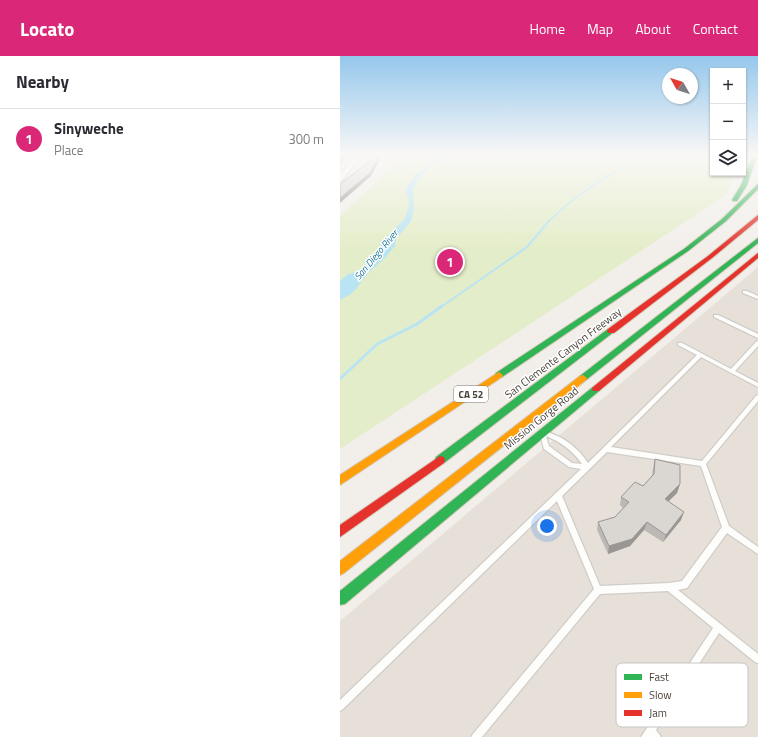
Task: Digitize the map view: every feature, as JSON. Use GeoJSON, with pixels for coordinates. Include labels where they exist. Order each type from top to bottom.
{"type":"FeatureCollection","features":[{"type":"Feature","properties":{"kind":"main road"},"geometry":{"type":"LineString","coordinates":[[722,222],[723,213],[738,197],[743,187]]}},
{"type":"Feature","properties":{"kind":"main road","name":"San Clemente Canyon Freeway"},"geometry":{"type":"LineString","coordinates":[[340,481],[569,329],[682,251],[722,222],[745,201],[757,187]]}},
{"type":"Feature","properties":{"kind":"main road","name":"San Clemente Canyon Freeway"},"geometry":{"type":"LineString","coordinates":[[340,532],[410,483],[710,257],[758,217]]}},
{"type":"Feature","properties":{"kind":"main road","name":"Mission Gorge Road"},"geometry":{"type":"LineString","coordinates":[[340,599],[535,427],[758,240]]}},
{"type":"Feature","properties":{"kind":"main road"},"geometry":{"type":"LineString","coordinates":[[744,251],[758,255]]}},
{"type":"Feature","properties":{"kind":"main road","name":"Mission Gorge Road"},"geometry":{"type":"LineString","coordinates":[[340,569],[535,427],[758,255]]}},
{"type":"Feature","properties":{"kind":"lane"},"geometry":{"type":"LineString","coordinates":[[745,292],[758,298]]}},
{"type":"Feature","properties":{"kind":"lane"},"geometry":{"type":"LineString","coordinates":[[716,316],[758,336]]}},
{"type":"Feature","properties":{"kind":"lane"},"geometry":{"type":"LineString","coordinates":[[732,371],[758,343]]}},
{"type":"Feature","properties":{"kind":"lane"},"geometry":{"type":"LineString","coordinates":[[680,344],[758,384]]}},
{"type":"Feature","properties":{"kind":"lane"},"geometry":{"type":"LineString","coordinates":[[340,706],[606,449],[700,355]]}},
{"type":"Feature","properties":{"kind":"lane"},"geometry":{"type":"LineString","coordinates":[[703,464],[758,397]]}},
{"type":"Feature","properties":{"kind":"lane"},"geometry":{"type":"LineString","coordinates":[[535,427],[546,447],[571,465],[587,467]]}},
{"type":"Feature","properties":{"kind":"lane"},"geometry":{"type":"LineString","coordinates":[[535,427],[554,436],[582,456],[587,467]]}},
{"type":"Feature","properties":{"kind":"lane"},"geometry":{"type":"LineString","coordinates":[[606,449],[703,464]]}},
{"type":"Feature","properties":{"kind":"lane"},"geometry":{"type":"LineString","coordinates":[[703,464],[726,528],[758,551]]}},
{"type":"Feature","properties":{"kind":"lane"},"geometry":{"type":"LineString","coordinates":[[558,494],[598,590]]}},
{"type":"Feature","properties":{"kind":"lane"},"geometry":{"type":"LineString","coordinates":[[476,737],[598,590],[684,585],[726,528]]}},
{"type":"Feature","properties":{"kind":"lane"},"geometry":{"type":"LineString","coordinates":[[669,587],[758,660]]}},
{"type":"Feature","properties":{"kind":"lane"},"geometry":{"type":"LineString","coordinates":[[696,663],[718,627]]}},
{"type":"Feature","properties":{"kind":"shaded area"},"geometry":{"type":"Polygon","coordinates":[[[758,267],[758,737],[340,737],[340,621],[758,267]]]}},
{"type":"Feature","properties":{"kind":"green space"},"geometry":{"type":"Polygon","coordinates":[[[371,187],[729,187],[726,195],[340,449],[340,216],[371,187]]]}},
{"type":"Feature","properties":{"kind":"water","name":"San Diego River"},"geometry":{"type":"Polygon","coordinates":[[[415,187],[413,190],[414,208],[411,221],[396,239],[395,246],[385,258],[370,271],[351,294],[340,300],[340,281],[347,275],[364,268],[380,248],[382,241],[404,220],[409,206],[406,188],[415,187]]]}},
{"type":"Feature","properties":{"kind":"building"},"geometry":{"type":"Polygon","coordinates":[[[340,187],[353,187],[340,198],[340,187]]]}},
{"type":"Feature","properties":{"kind":"building"},"geometry":{"type":"Polygon","coordinates":[[[655,459],[680,465],[680,484],[665,499],[684,512],[666,535],[647,522],[632,539],[609,546],[598,522],[615,517],[629,502],[621,497],[635,482],[643,486],[654,474],[655,459]]]}},
{"type":"Feature","properties":{"kind":"waterway"},"geometry":{"type":"LineString","coordinates":[[549,221],[591,187]]}},
{"type":"Feature","properties":{"kind":"waterway"},"geometry":{"type":"LineString","coordinates":[[441,307],[527,247],[549,221]]}},
{"type":"Feature","properties":{"kind":"waterway"},"geometry":{"type":"LineString","coordinates":[[340,379],[377,344],[417,324],[442,306]]}},
{"type":"Feature","properties":{"kind":"traffic: fast"},"geometry":{"type":"LineString","coordinates":[[735,200],[743,187]]}},
{"type":"Feature","properties":{"kind":"traffic: fast"},"geometry":{"type":"LineString","coordinates":[[499,375],[686,250],[724,220],[757,187]]}},
{"type":"Feature","properties":{"kind":"traffic: fast"},"geometry":{"type":"LineString","coordinates":[[583,378],[758,240]]}},
{"type":"Feature","properties":{"kind":"traffic: fast"},"geometry":{"type":"LineString","coordinates":[[440,460],[611,331]]}},
{"type":"Feature","properties":{"kind":"traffic: fast"},"geometry":{"type":"LineString","coordinates":[[340,599],[596,389]]}},
{"type":"Feature","properties":{"kind":"traffic: slow"},"geometry":{"type":"LineString","coordinates":[[340,481],[499,375]]}},
{"type":"Feature","properties":{"kind":"traffic: slow"},"geometry":{"type":"LineString","coordinates":[[340,569],[583,378]]}},
{"type":"Feature","properties":{"kind":"traffic: jam"},"geometry":{"type":"LineString","coordinates":[[611,331],[710,257],[758,217]]}},
{"type":"Feature","properties":{"kind":"traffic: jam"},"geometry":{"type":"LineString","coordinates":[[596,389],[758,255]]}},
{"type":"Feature","properties":{"kind":"traffic: jam"},"geometry":{"type":"LineString","coordinates":[[340,532],[440,460]]}},
{"type":"Feature","properties":{"kind":"place","name":"Sinyweche"},"geometry":{"type":"Point","coordinates":[450,262]}}]}
